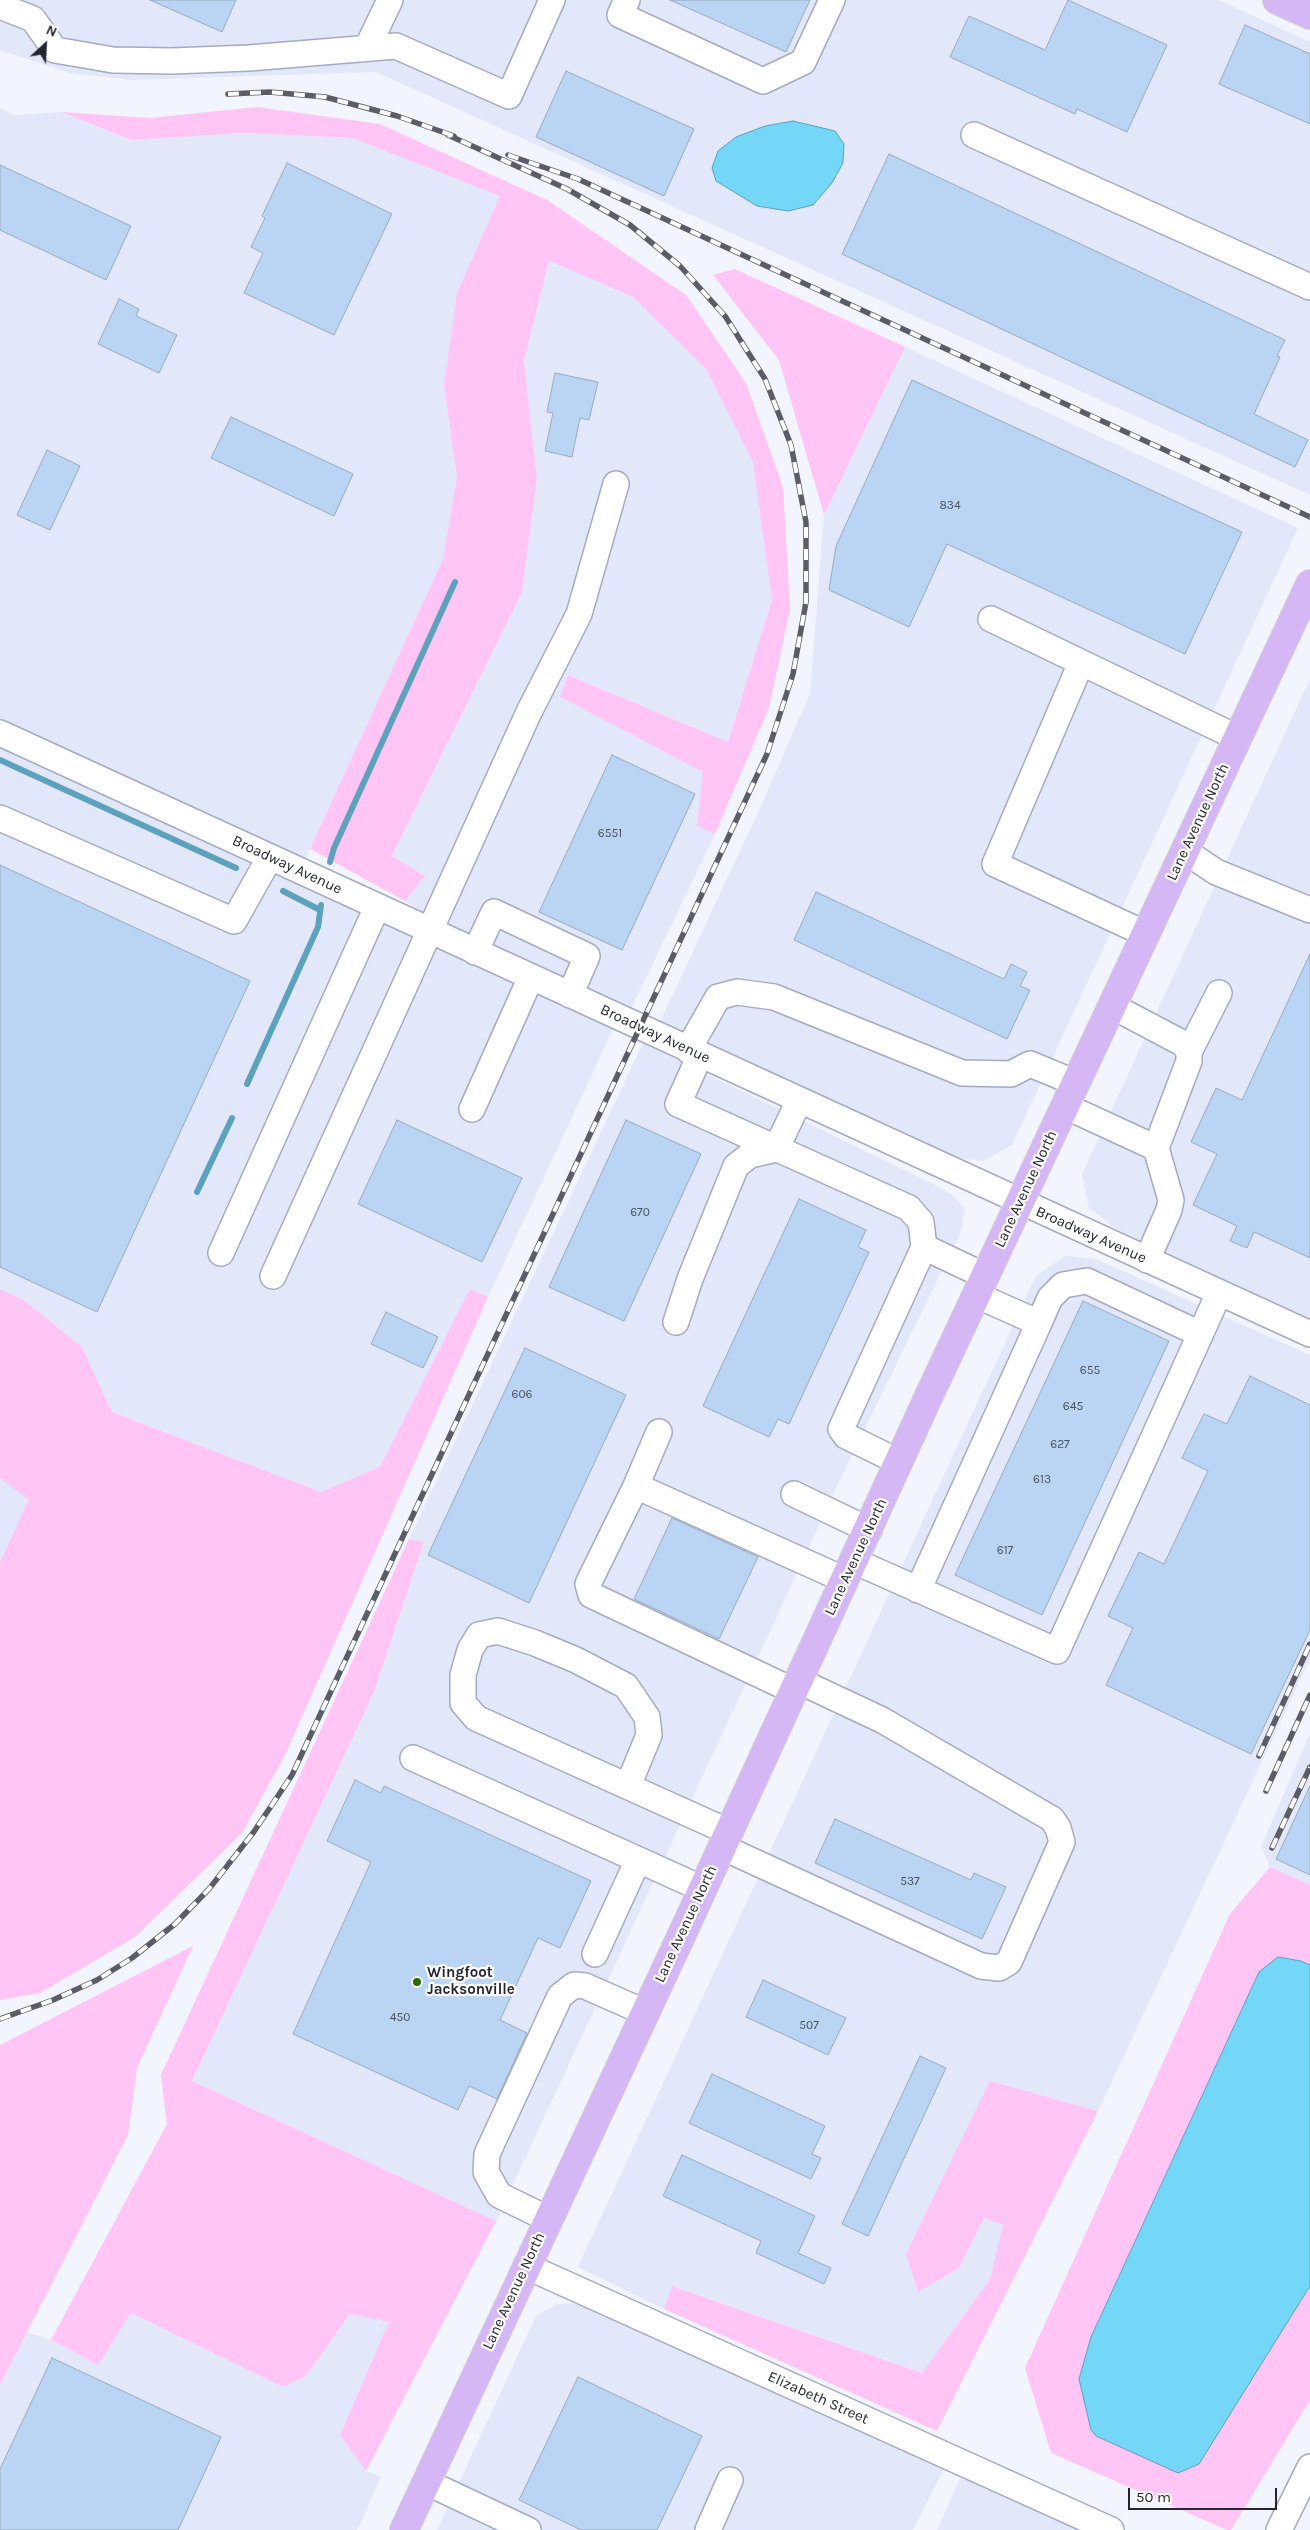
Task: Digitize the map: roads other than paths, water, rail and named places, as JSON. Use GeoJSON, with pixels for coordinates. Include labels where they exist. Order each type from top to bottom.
{"type":"FeatureCollection","features":[{"type":"Feature","properties":{"kind":"main road"},"geometry":{"type":"LineString","coordinates":[[1277,0],[1310,15]]}},
{"type":"Feature","properties":{"kind":"main road","name":"Lane Avenue North"},"geometry":{"type":"LineString","coordinates":[[404,2530],[703,1889],[1020,1202],[1310,584]]}},
{"type":"Feature","properties":{"kind":"street"},"geometry":{"type":"LineString","coordinates":[[367,48],[390,0]]}},
{"type":"Feature","properties":{"kind":"street"},"geometry":{"type":"LineString","coordinates":[[0,6],[33,18],[55,50],[113,60],[172,61],[249,58],[396,46],[509,96],[552,0]]}},
{"type":"Feature","properties":{"kind":"street"},"geometry":{"type":"LineString","coordinates":[[627,0],[620,15],[764,81],[803,62],[832,0]]}},
{"type":"Feature","properties":{"kind":"street"},"geometry":{"type":"LineString","coordinates":[[0,16],[46,37]]}},
{"type":"Feature","properties":{"kind":"street"},"geometry":{"type":"LineString","coordinates":[[974,135],[1310,287]]}},
{"type":"Feature","properties":{"kind":"street"},"geometry":{"type":"LineString","coordinates":[[273,1276],[529,712],[579,614],[616,484]]}},
{"type":"Feature","properties":{"kind":"street"},"geometry":{"type":"LineString","coordinates":[[991,619],[1238,738]]}},
{"type":"Feature","properties":{"kind":"street"},"geometry":{"type":"LineString","coordinates":[[1081,663],[995,864],[1146,934]]}},
{"type":"Feature","properties":{"kind":"street","name":"Broadway Avenue"},"geometry":{"type":"LineString","coordinates":[[0,733],[1310,1334]]}},
{"type":"Feature","properties":{"kind":"street"},"geometry":{"type":"LineString","coordinates":[[0,818],[234,921],[270,857]]}},
{"type":"Feature","properties":{"kind":"street"},"geometry":{"type":"LineString","coordinates":[[1185,851],[1216,872],[1310,910]]}},
{"type":"Feature","properties":{"kind":"street"},"geometry":{"type":"LineString","coordinates":[[221,1253],[377,907]]}},
{"type":"Feature","properties":{"kind":"street"},"geometry":{"type":"LineString","coordinates":[[475,952],[494,912],[587,956],[570,995]]}},
{"type":"Feature","properties":{"kind":"street"},"geometry":{"type":"LineString","coordinates":[[472,1109],[531,977]]}},
{"type":"Feature","properties":{"kind":"street"},"geometry":{"type":"LineString","coordinates":[[899,1462],[846,1436],[841,1429],[924,1247],[922,1222],[909,1208],[678,1104],[694,1052],[718,997],[737,992],[774,997],[962,1073],[1011,1074],[1030,1064],[1070,1095],[1156,1148]]}},
{"type":"Feature","properties":{"kind":"street"},"geometry":{"type":"LineString","coordinates":[[1147,1260],[1169,1210],[1171,1200],[1156,1148],[1189,1061],[1189,1052],[1219,993]]}},
{"type":"Feature","properties":{"kind":"street"},"geometry":{"type":"LineString","coordinates":[[1112,1006],[1184,1044],[1189,1052]]}},
{"type":"Feature","properties":{"kind":"street"},"geometry":{"type":"LineString","coordinates":[[776,1149],[799,1101]]}},
{"type":"Feature","properties":{"kind":"street"},"geometry":{"type":"LineString","coordinates":[[676,1322],[690,1279],[736,1166],[750,1155],[776,1149]]}},
{"type":"Feature","properties":{"kind":"street"},"geometry":{"type":"LineString","coordinates":[[924,1247],[1039,1323]]}},
{"type":"Feature","properties":{"kind":"street"},"geometry":{"type":"LineString","coordinates":[[918,1590],[1050,1298],[1063,1285],[1087,1282],[1200,1334]]}},
{"type":"Feature","properties":{"kind":"street"},"geometry":{"type":"LineString","coordinates":[[636,1486],[850,1570],[918,1590],[1057,1651],[1219,1293]]}},
{"type":"Feature","properties":{"kind":"street"},"geometry":{"type":"LineString","coordinates":[[628,1786],[649,1735],[647,1717],[626,1686],[576,1660],[535,1643],[498,1632],[479,1635],[470,1650],[463,1675],[463,1703],[476,1718],[628,1786],[726,1839],[981,1966],[999,1968],[1009,1962],[1062,1842],[1058,1828],[1052,1819],[882,1720],[797,1686],[592,1595],[588,1584],[636,1486],[659,1432]]}},
{"type":"Feature","properties":{"kind":"street"},"geometry":{"type":"LineString","coordinates":[[794,1494],[869,1530]]}},
{"type":"Feature","properties":{"kind":"street"},"geometry":{"type":"LineString","coordinates":[[413,1758],[703,1889]]}},
{"type":"Feature","properties":{"kind":"street"},"geometry":{"type":"LineString","coordinates":[[595,1954],[638,1860]]}},
{"type":"Feature","properties":{"kind":"street"},"geometry":{"type":"LineString","coordinates":[[548,2218],[499,2195],[486,2172],[487,2154],[560,1996],[574,1985],[585,1986],[644,2012]]}},
{"type":"Feature","properties":{"kind":"street","name":"Elizabeth Street"},"geometry":{"type":"LineString","coordinates":[[526,2266],[1111,2530]]}},
{"type":"Feature","properties":{"kind":"street"},"geometry":{"type":"LineString","coordinates":[[1279,2530],[1310,2467]]}},
{"type":"Feature","properties":{"kind":"street"},"geometry":{"type":"LineString","coordinates":[[708,2530],[730,2480]]}},
{"type":"Feature","properties":{"kind":"street"},"geometry":{"type":"LineString","coordinates":[[426,2482],[528,2530]]}},
{"type":"Feature","properties":{"kind":"water"},"geometry":{"type":"Polygon","coordinates":[[[793,121],[835,131],[844,144],[843,163],[832,183],[813,205],[788,211],[757,206],[716,181],[712,168],[718,151],[736,137],[765,126],[793,121]]]}},
{"type":"Feature","properties":{"kind":"water"},"geometry":{"type":"Polygon","coordinates":[[[1278,1957],[1301,1961],[1310,1965],[1310,2286],[1199,2464],[1178,2473],[1096,2436],[1091,2430],[1079,2379],[1091,2337],[1259,1972],[1278,1957]]]}},
{"type":"Feature","properties":{"kind":"waterway"},"geometry":{"type":"LineString","coordinates":[[330,862],[334,848],[455,582]]}},
{"type":"Feature","properties":{"kind":"waterway"},"geometry":{"type":"LineString","coordinates":[[0,760],[236,868]]}},
{"type":"Feature","properties":{"kind":"waterway"},"geometry":{"type":"LineString","coordinates":[[283,891],[320,910]]}},
{"type":"Feature","properties":{"kind":"waterway"},"geometry":{"type":"LineString","coordinates":[[247,1084],[318,927],[321,905]]}},
{"type":"Feature","properties":{"kind":"waterway"},"geometry":{"type":"LineString","coordinates":[[197,1192],[232,1118]]}},
{"type":"Feature","properties":{"kind":"railway"},"geometry":{"type":"LineString","coordinates":[[228,94],[270,92],[325,97],[397,116],[454,136]]}},
{"type":"Feature","properties":{"kind":"railway"},"geometry":{"type":"LineString","coordinates":[[0,2019],[53,2000],[97,1980],[132,1958],[175,1924],[209,1889],[253,1833],[292,1775],[767,754],[793,674],[806,602],[806,522],[791,445],[765,379],[725,316],[680,266],[630,225],[567,189],[448,135]]}},
{"type":"Feature","properties":{"kind":"railway"},"geometry":{"type":"LineString","coordinates":[[508,155],[578,179],[1310,517]]}},
{"type":"Feature","properties":{"kind":"railway"},"geometry":{"type":"LineString","coordinates":[[1259,1756],[1310,1644]]}},
{"type":"Feature","properties":{"kind":"railway"},"geometry":{"type":"LineString","coordinates":[[1266,1791],[1310,1695]]}},
{"type":"Feature","properties":{"kind":"railway"},"geometry":{"type":"LineString","coordinates":[[1272,1848],[1310,1767]]}},
{"type":"Feature","properties":{"kind":"place","name":"Wingfoot Jacksonville"},"geometry":{"type":"Point","coordinates":[417,1982]}}]}
